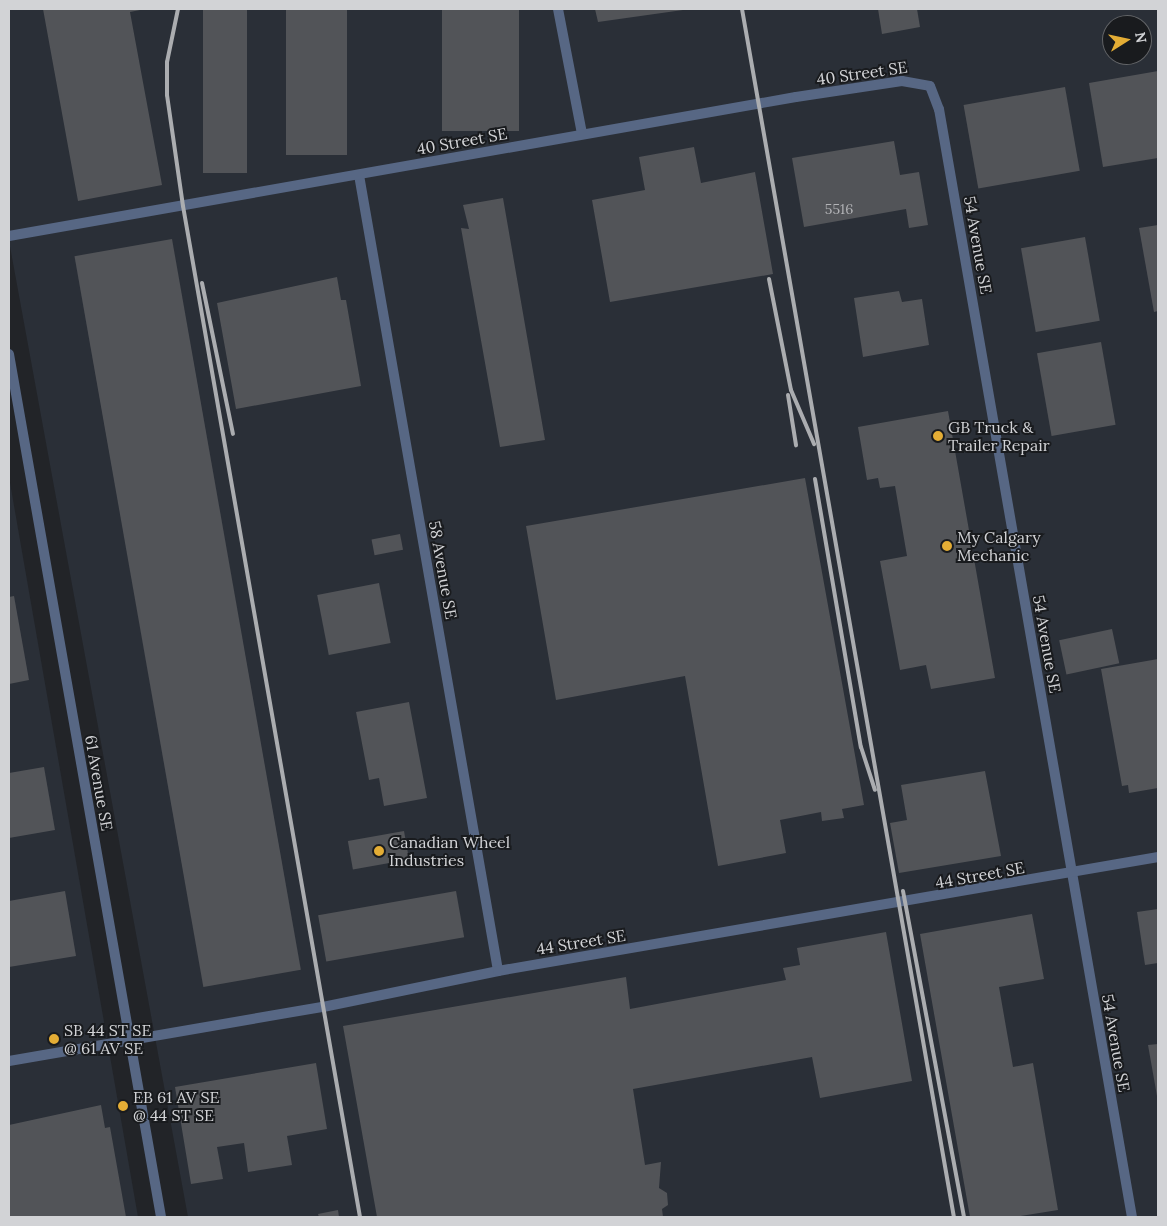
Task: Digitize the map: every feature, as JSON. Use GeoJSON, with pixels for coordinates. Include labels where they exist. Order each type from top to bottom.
{"type":"FeatureCollection","features":[{"type":"Feature","properties":{"kind":"street"},"geometry":{"type":"LineString","coordinates":[[558,9],[582,134]]}},
{"type":"Feature","properties":{"kind":"street","name":"40 Street SE"},"geometry":{"type":"LineString","coordinates":[[9,236],[582,134],[922,81]]}},
{"type":"Feature","properties":{"kind":"street","name":"54 Avenue SE"},"geometry":{"type":"LineString","coordinates":[[922,81],[930,86],[939,109],[1132,1217]]}},
{"type":"Feature","properties":{"kind":"street","name":"58 Avenue SE"},"geometry":{"type":"LineString","coordinates":[[359,175],[498,971]]}},
{"type":"Feature","properties":{"kind":"street","name":"61 Avenue SE"},"geometry":{"type":"LineString","coordinates":[[9,354],[161,1217]]}},
{"type":"Feature","properties":{"kind":"street","name":"44 Street SE"},"geometry":{"type":"LineString","coordinates":[[9,1061],[498,971],[1071,874],[1158,857]]}},
{"type":"Feature","properties":{"kind":"shaded area"},"geometry":{"type":"Polygon","coordinates":[[[9,9],[1158,9],[1158,1217],[188,1217],[9,241],[9,9]]]}},
{"type":"Feature","properties":{"kind":"shaded area"},"geometry":{"type":"Polygon","coordinates":[[[9,477],[119,1108],[138,1217],[9,1217],[9,477]]]}},
{"type":"Feature","properties":{"kind":"building"},"geometry":{"type":"Polygon","coordinates":[[[43,9],[145,9],[130,12],[162,185],[78,201],[43,9]]]}},
{"type":"Feature","properties":{"kind":"building"},"geometry":{"type":"Polygon","coordinates":[[[203,9],[247,9],[247,173],[203,173],[203,9]]]}},
{"type":"Feature","properties":{"kind":"building"},"geometry":{"type":"Polygon","coordinates":[[[286,9],[347,9],[347,155],[286,155],[286,9]]]}},
{"type":"Feature","properties":{"kind":"building"},"geometry":{"type":"Polygon","coordinates":[[[442,9],[519,9],[519,131],[442,131],[442,9]]]}},
{"type":"Feature","properties":{"kind":"building"},"geometry":{"type":"Polygon","coordinates":[[[595,9],[683,9],[683,10],[598,22],[595,9]]]}},
{"type":"Feature","properties":{"kind":"building"},"geometry":{"type":"Polygon","coordinates":[[[878,9],[917,9],[920,27],[882,34],[878,9]]]}},
{"type":"Feature","properties":{"kind":"building"},"geometry":{"type":"Polygon","coordinates":[[[1158,71],[1158,158],[1103,167],[1089,83],[1158,71]]]}},
{"type":"Feature","properties":{"kind":"building"},"geometry":{"type":"Polygon","coordinates":[[[1065,87],[1080,171],[978,189],[964,105],[1065,87]]]}},
{"type":"Feature","properties":{"kind":"building"},"geometry":{"type":"Polygon","coordinates":[[[894,141],[900,175],[919,172],[928,225],[909,228],[906,209],[804,227],[792,158],[894,141]]]}},
{"type":"Feature","properties":{"kind":"building"},"geometry":{"type":"Polygon","coordinates":[[[694,147],[701,183],[755,172],[773,274],[610,302],[592,200],[645,190],[639,157],[694,147]]]}},
{"type":"Feature","properties":{"kind":"building"},"geometry":{"type":"Polygon","coordinates":[[[503,198],[545,440],[500,447],[461,228],[469,229],[463,205],[503,198]]]}},
{"type":"Feature","properties":{"kind":"building"},"geometry":{"type":"Polygon","coordinates":[[[1158,225],[1158,311],[1154,312],[1139,228],[1158,225]]]}},
{"type":"Feature","properties":{"kind":"building"},"geometry":{"type":"Polygon","coordinates":[[[1085,237],[1100,321],[1036,332],[1021,248],[1085,237]]]}},
{"type":"Feature","properties":{"kind":"building"},"geometry":{"type":"Polygon","coordinates":[[[172,239],[301,970],[203,987],[75,256],[172,239]]]}},
{"type":"Feature","properties":{"kind":"building"},"geometry":{"type":"Polygon","coordinates":[[[337,277],[341,300],[346,300],[361,386],[236,409],[217,303],[337,277]]]}},
{"type":"Feature","properties":{"kind":"building"},"geometry":{"type":"Polygon","coordinates":[[[899,291],[902,302],[922,299],[929,345],[863,357],[854,298],[899,291]]]}},
{"type":"Feature","properties":{"kind":"building"},"geometry":{"type":"Polygon","coordinates":[[[1101,342],[1116,425],[1052,436],[1037,353],[1101,342]]]}},
{"type":"Feature","properties":{"kind":"building"},"geometry":{"type":"Polygon","coordinates":[[[948,411],[995,678],[931,689],[926,665],[900,670],[880,561],[907,556],[895,486],[880,488],[878,478],[867,480],[858,427],[948,411]]]}},
{"type":"Feature","properties":{"kind":"building"},"geometry":{"type":"Polygon","coordinates":[[[805,478],[864,805],[842,809],[844,818],[822,821],[821,812],[780,820],[786,853],[718,866],[685,676],[556,700],[526,526],[805,478]]]}},
{"type":"Feature","properties":{"kind":"building"},"geometry":{"type":"Polygon","coordinates":[[[400,534],[403,550],[375,555],[372,540],[400,534]]]}},
{"type":"Feature","properties":{"kind":"building"},"geometry":{"type":"Polygon","coordinates":[[[379,583],[391,643],[329,655],[317,595],[379,583]]]}},
{"type":"Feature","properties":{"kind":"building"},"geometry":{"type":"Polygon","coordinates":[[[14,596],[29,680],[9,684],[9,597],[14,596]]]}},
{"type":"Feature","properties":{"kind":"building"},"geometry":{"type":"Polygon","coordinates":[[[1112,629],[1119,663],[1066,674],[1059,640],[1112,629]]]}},
{"type":"Feature","properties":{"kind":"building"},"geometry":{"type":"Polygon","coordinates":[[[1158,659],[1158,788],[1129,793],[1128,785],[1122,786],[1101,669],[1158,659]]]}},
{"type":"Feature","properties":{"kind":"building"},"geometry":{"type":"Polygon","coordinates":[[[409,702],[427,798],[384,806],[379,778],[369,780],[356,712],[409,702]]]}},
{"type":"Feature","properties":{"kind":"building"},"geometry":{"type":"Polygon","coordinates":[[[44,767],[55,830],[9,838],[9,773],[44,767]]]}},
{"type":"Feature","properties":{"kind":"building"},"geometry":{"type":"Polygon","coordinates":[[[985,771],[1001,856],[899,873],[890,823],[907,820],[901,785],[985,771]]]}},
{"type":"Feature","properties":{"kind":"building","name":"Canadian Wheel Industries"},"geometry":{"type":"Polygon","coordinates":[[[404,831],[409,860],[353,869],[348,841],[404,831]]]}},
{"type":"Feature","properties":{"kind":"building"},"geometry":{"type":"Polygon","coordinates":[[[65,891],[76,956],[9,967],[9,901],[65,891]]]}},
{"type":"Feature","properties":{"kind":"building"},"geometry":{"type":"Polygon","coordinates":[[[456,891],[464,937],[326,962],[318,915],[456,891]]]}},
{"type":"Feature","properties":{"kind":"building"},"geometry":{"type":"Polygon","coordinates":[[[1158,909],[1158,963],[1145,965],[1137,912],[1158,909]]]}},
{"type":"Feature","properties":{"kind":"building"},"geometry":{"type":"Polygon","coordinates":[[[1032,914],[1044,979],[999,987],[1013,1067],[1033,1063],[1058,1210],[1015,1217],[970,1217],[920,934],[1032,914]]]}},
{"type":"Feature","properties":{"kind":"building"},"geometry":{"type":"Polygon","coordinates":[[[886,932],[912,1081],[820,1098],[812,1057],[633,1089],[645,1165],[661,1162],[659,1188],[667,1193],[668,1205],[662,1209],[663,1217],[377,1217],[343,1026],[626,977],[630,1009],[786,980],[783,968],[800,965],[797,948],[886,932]]]}},
{"type":"Feature","properties":{"kind":"building"},"geometry":{"type":"Polygon","coordinates":[[[1158,1044],[1158,1095],[1157,1096],[1148,1045],[1158,1044]]]}},
{"type":"Feature","properties":{"kind":"building"},"geometry":{"type":"Polygon","coordinates":[[[316,1063],[327,1129],[287,1136],[292,1165],[248,1172],[244,1143],[217,1147],[223,1179],[191,1184],[175,1087],[316,1063]]]}},
{"type":"Feature","properties":{"kind":"building"},"geometry":{"type":"Polygon","coordinates":[[[101,1105],[105,1128],[110,1127],[126,1217],[9,1217],[9,1125],[101,1105]]]}},
{"type":"Feature","properties":{"kind":"building"},"geometry":{"type":"Polygon","coordinates":[[[338,1210],[339,1217],[319,1217],[318,1214],[338,1210]]]}},
{"type":"Feature","properties":{"kind":"railway"},"geometry":{"type":"LineString","coordinates":[[178,9],[167,62],[167,95],[183,206],[360,1217]]}},
{"type":"Feature","properties":{"kind":"railway"},"geometry":{"type":"LineString","coordinates":[[742,9],[954,1217]]}},
{"type":"Feature","properties":{"kind":"railway"},"geometry":{"type":"LineString","coordinates":[[769,279],[791,390],[814,444]]}},
{"type":"Feature","properties":{"kind":"railway"},"geometry":{"type":"LineString","coordinates":[[202,283],[233,434]]}},
{"type":"Feature","properties":{"kind":"railway"},"geometry":{"type":"LineString","coordinates":[[788,395],[796,445]]}},
{"type":"Feature","properties":{"kind":"railway"},"geometry":{"type":"LineString","coordinates":[[815,479],[861,747],[875,790]]}},
{"type":"Feature","properties":{"kind":"railway"},"geometry":{"type":"LineString","coordinates":[[903,891],[964,1217]]}},
{"type":"Feature","properties":{"kind":"place","name":"GB Truck & Trailer Repair"},"geometry":{"type":"Point","coordinates":[938,436]}},
{"type":"Feature","properties":{"kind":"place","name":"My Calgary Mechanic"},"geometry":{"type":"Point","coordinates":[947,546]}},
{"type":"Feature","properties":{"kind":"place","name":"Canadian Wheel Industries"},"geometry":{"type":"Point","coordinates":[379,851]}},
{"type":"Feature","properties":{"kind":"place","name":"SB 44 ST SE @ 61 AV SE"},"geometry":{"type":"Point","coordinates":[54,1039]}},
{"type":"Feature","properties":{"kind":"place","name":"EB 61 AV SE @ 44 ST SE"},"geometry":{"type":"Point","coordinates":[123,1106]}}]}
